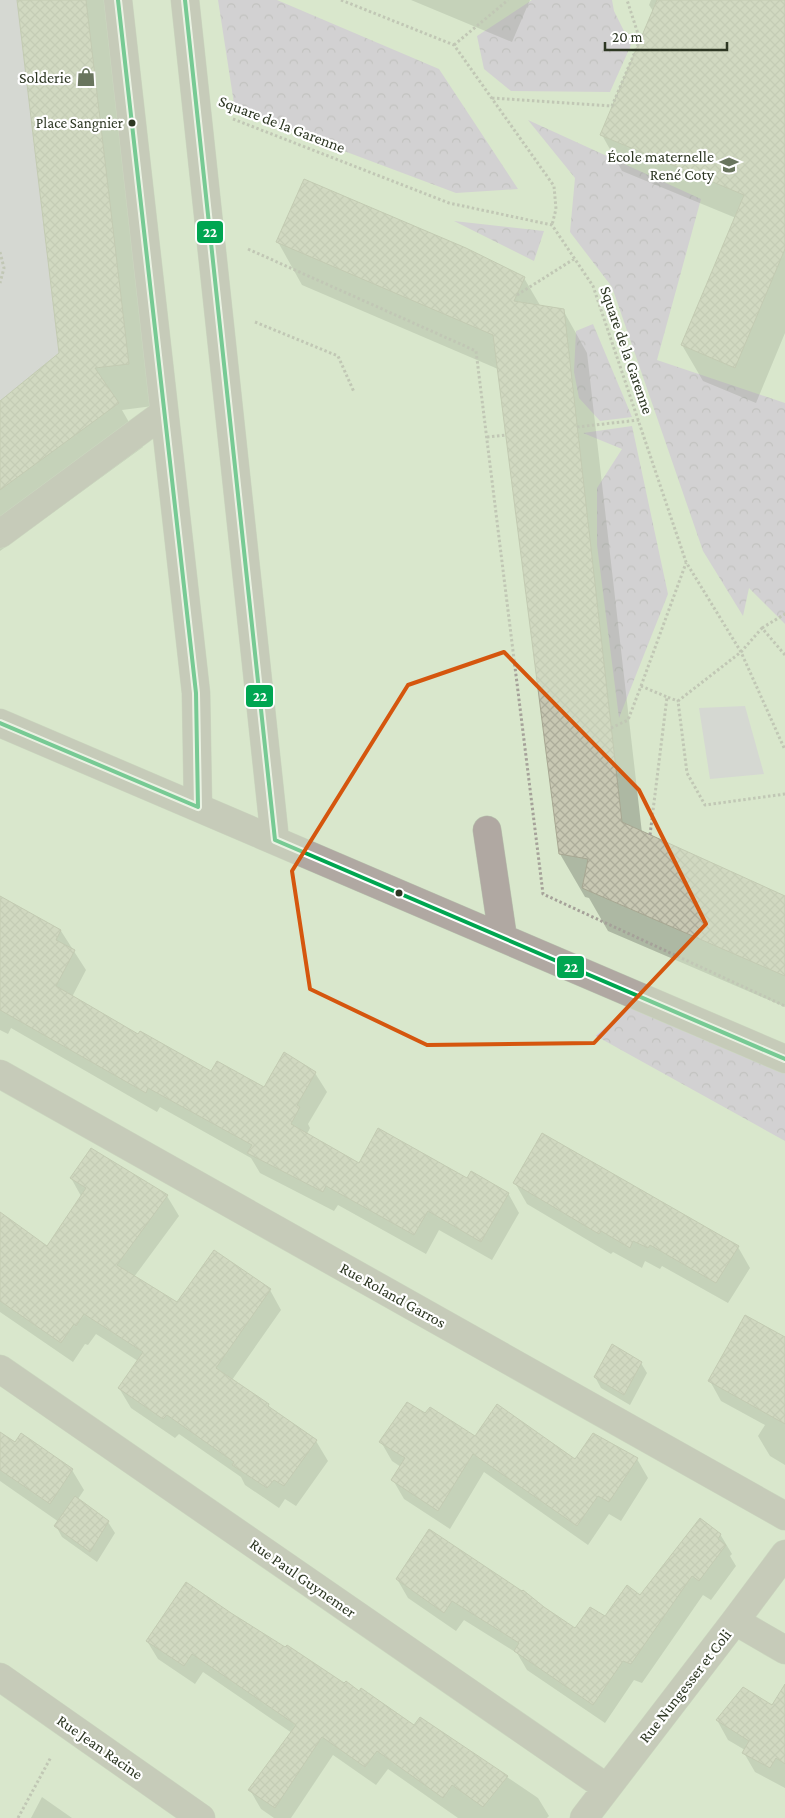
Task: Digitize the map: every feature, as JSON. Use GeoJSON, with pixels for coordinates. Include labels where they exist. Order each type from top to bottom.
{"type":"FeatureCollection","features":[{"type":"Feature","properties":{"kind":"street"},"geometry":{"type":"LineString","coordinates":[[118,0],[196,693],[198,807]]}},
{"type":"Feature","properties":{"kind":"street"},"geometry":{"type":"LineString","coordinates":[[185,0],[276,840]]}},
{"type":"Feature","properties":{"kind":"street"},"geometry":{"type":"LineString","coordinates":[[0,534],[164,413]]}},
{"type":"Feature","properties":{"kind":"street"},"geometry":{"type":"LineString","coordinates":[[0,723],[785,1058]]}},
{"type":"Feature","properties":{"kind":"street"},"geometry":{"type":"LineString","coordinates":[[487,830],[503,938]]}},
{"type":"Feature","properties":{"kind":"street","name":"Rue Roland Garros"},"geometry":{"type":"LineString","coordinates":[[0,1074],[785,1516]]}},
{"type":"Feature","properties":{"kind":"street","name":"Rue Paul Guynemer"},"geometry":{"type":"LineString","coordinates":[[0,1368],[607,1788]]}},
{"type":"Feature","properties":{"kind":"street","name":"Rue Nungesser et Coli"},"geometry":{"type":"LineString","coordinates":[[584,1818],[785,1554]]}},
{"type":"Feature","properties":{"kind":"street"},"geometry":{"type":"LineString","coordinates":[[735,1622],[785,1650]]}},
{"type":"Feature","properties":{"kind":"street","name":"Rue Jean Racine"},"geometry":{"type":"LineString","coordinates":[[0,1677],[201,1818]]}},
{"type":"Feature","properties":{"kind":"path"},"geometry":{"type":"LineString","coordinates":[[341,0],[454,45],[554,186],[556,209],[552,225]]}},
{"type":"Feature","properties":{"kind":"path"},"geometry":{"type":"LineString","coordinates":[[454,45],[508,0]]}},
{"type":"Feature","properties":{"kind":"path"},"geometry":{"type":"LineString","coordinates":[[492,98],[612,106],[640,40],[627,0]]}},
{"type":"Feature","properties":{"kind":"path","name":"Square de la Garenne"},"geometry":{"type":"LineString","coordinates":[[196,104],[449,204],[552,225],[593,286],[686,562],[741,652],[785,750]]}},
{"type":"Feature","properties":{"kind":"path"},"geometry":{"type":"LineString","coordinates":[[245,248],[476,351],[543,894],[785,1006]]}},
{"type":"Feature","properties":{"kind":"path"},"geometry":{"type":"LineString","coordinates":[[0,252],[4,268],[0,283]]}},
{"type":"Feature","properties":{"kind":"path"},"geometry":{"type":"LineString","coordinates":[[517,295],[574,259]]}},
{"type":"Feature","properties":{"kind":"path"},"geometry":{"type":"LineString","coordinates":[[254,322],[338,356],[354,392]]}},
{"type":"Feature","properties":{"kind":"path"},"geometry":{"type":"LineString","coordinates":[[577,427],[639,420]]}},
{"type":"Feature","properties":{"kind":"path"},"geometry":{"type":"LineString","coordinates":[[487,438],[506,435]]}},
{"type":"Feature","properties":{"kind":"path"},"geometry":{"type":"LineString","coordinates":[[611,728],[628,720],[686,562]]}},
{"type":"Feature","properties":{"kind":"path"},"geometry":{"type":"LineString","coordinates":[[678,701],[741,652],[762,628],[785,614]]}},
{"type":"Feature","properties":{"kind":"path"},"geometry":{"type":"LineString","coordinates":[[762,628],[785,655]]}},
{"type":"Feature","properties":{"kind":"path"},"geometry":{"type":"LineString","coordinates":[[641,686],[678,701]]}},
{"type":"Feature","properties":{"kind":"path"},"geometry":{"type":"LineString","coordinates":[[650,835],[667,697]]}},
{"type":"Feature","properties":{"kind":"path"},"geometry":{"type":"LineString","coordinates":[[678,701],[687,773],[704,805],[785,794]]}},
{"type":"Feature","properties":{"kind":"path"},"geometry":{"type":"LineString","coordinates":[[18,1818],[68,1725]]}},
{"type":"Feature","properties":{"kind":"highlighted area"},"geometry":{"type":"Polygon","coordinates":[[[504,652],[639,790],[706,924],[594,1043],[427,1045],[310,989],[292,871],[408,685],[504,652]]]}},
{"type":"Feature","properties":{"kind":"green space"},"geometry":{"type":"Polygon","coordinates":[[[218,0],[277,0],[439,69],[518,189],[456,193],[235,110],[218,0]]]}},
{"type":"Feature","properties":{"kind":"green space"},"geometry":{"type":"Polygon","coordinates":[[[532,0],[612,0],[614,11],[631,45],[610,92],[511,91],[484,69],[477,36],[532,0]]]}},
{"type":"Feature","properties":{"kind":"green space"},"geometry":{"type":"Polygon","coordinates":[[[528,120],[701,199],[657,360],[785,403],[785,624],[749,588],[743,616],[703,551],[612,287],[570,232],[575,178],[528,120]]]}},
{"type":"Feature","properties":{"kind":"green space"},"geometry":{"type":"Polygon","coordinates":[[[454,221],[544,231],[534,261],[454,221]]]}},
{"type":"Feature","properties":{"kind":"green space"},"geometry":{"type":"Polygon","coordinates":[[[593,324],[632,417],[600,421],[579,398],[574,372],[576,331],[593,324]]]}},
{"type":"Feature","properties":{"kind":"green space"},"geometry":{"type":"Polygon","coordinates":[[[632,426],[668,594],[619,718],[597,545],[597,488],[622,449],[583,433],[632,426]]]}},
{"type":"Feature","properties":{"kind":"green space"},"geometry":{"type":"Polygon","coordinates":[[[631,1005],[785,1071],[785,1141],[596,1036],[631,1005]]]}},
{"type":"Feature","properties":{"kind":"shaded area"},"geometry":{"type":"Polygon","coordinates":[[[0,0],[17,0],[59,353],[0,401],[0,0]]]}},
{"type":"Feature","properties":{"kind":"shaded area"},"geometry":{"type":"Polygon","coordinates":[[[745,706],[764,774],[710,779],[699,708],[745,706]]]}},
{"type":"Feature","properties":{"kind":"building"},"geometry":{"type":"Polygon","coordinates":[[[17,0],[86,0],[129,364],[95,368],[119,403],[0,490],[0,401],[59,353],[17,0]]]}},
{"type":"Feature","properties":{"kind":"building","name":"École maternelle René Coty"},"geometry":{"type":"Polygon","coordinates":[[[657,0],[785,0],[785,249],[735,368],[681,345],[744,195],[600,135],[657,0]]]}},
{"type":"Feature","properties":{"kind":"building"},"geometry":{"type":"Polygon","coordinates":[[[304,179],[466,248],[525,277],[514,301],[564,309],[622,822],[785,896],[785,976],[582,888],[588,859],[559,854],[493,335],[276,242],[304,179]]]}},
{"type":"Feature","properties":{"kind":"building"},"geometry":{"type":"Polygon","coordinates":[[[0,896],[61,930],[56,940],[75,950],[56,986],[138,1034],[140,1031],[211,1071],[217,1061],[264,1087],[284,1052],[316,1072],[297,1105],[300,1107],[291,1124],[359,1163],[378,1128],[467,1178],[471,1171],[509,1193],[481,1242],[428,1211],[414,1235],[326,1186],[323,1192],[247,1153],[252,1145],[148,1088],[146,1093],[0,1010],[0,896]]]}},
{"type":"Feature","properties":{"kind":"building"},"geometry":{"type":"Polygon","coordinates":[[[542,1133],[739,1246],[716,1283],[650,1245],[648,1248],[633,1241],[630,1248],[601,1231],[599,1234],[513,1183],[542,1133]]]}},
{"type":"Feature","properties":{"kind":"building"},"geometry":{"type":"Polygon","coordinates":[[[91,1148],[168,1195],[117,1265],[177,1302],[214,1250],[271,1289],[216,1368],[317,1440],[284,1486],[274,1480],[267,1488],[232,1465],[234,1462],[167,1415],[163,1419],[118,1388],[143,1352],[84,1314],[76,1326],[74,1324],[61,1343],[0,1301],[0,1212],[47,1246],[86,1188],[70,1178],[91,1148]]]}},
{"type":"Feature","properties":{"kind":"building"},"geometry":{"type":"Polygon","coordinates":[[[745,1315],[785,1337],[785,1424],[708,1381],[745,1315]]]}},
{"type":"Feature","properties":{"kind":"building"},"geometry":{"type":"Polygon","coordinates":[[[612,1344],[642,1362],[624,1395],[594,1377],[612,1344]]]}},
{"type":"Feature","properties":{"kind":"building"},"geometry":{"type":"Polygon","coordinates":[[[407,1402],[425,1413],[430,1407],[475,1436],[497,1404],[575,1459],[593,1433],[638,1458],[609,1502],[598,1496],[577,1526],[473,1454],[438,1511],[391,1480],[405,1458],[379,1442],[407,1402]]]}},
{"type":"Feature","properties":{"kind":"building"},"geometry":{"type":"Polygon","coordinates":[[[0,1432],[15,1442],[21,1433],[73,1469],[50,1504],[0,1470],[0,1432]]]}},
{"type":"Feature","properties":{"kind":"building"},"geometry":{"type":"Polygon","coordinates":[[[75,1496],[109,1521],[90,1552],[54,1526],[75,1496]]]}},
{"type":"Feature","properties":{"kind":"building"},"geometry":{"type":"Polygon","coordinates":[[[700,1518],[721,1534],[718,1539],[726,1545],[699,1581],[692,1576],[631,1664],[623,1661],[593,1705],[514,1651],[519,1643],[452,1601],[444,1613],[396,1579],[429,1529],[523,1590],[575,1628],[590,1607],[605,1616],[627,1585],[640,1595],[700,1518]]]}},
{"type":"Feature","properties":{"kind":"building"},"geometry":{"type":"Polygon","coordinates":[[[186,1582],[231,1613],[285,1647],[287,1645],[344,1683],[346,1681],[359,1691],[361,1688],[414,1725],[420,1717],[508,1776],[483,1807],[452,1785],[443,1798],[377,1751],[365,1767],[322,1737],[275,1808],[248,1790],[296,1725],[192,1654],[184,1666],[146,1641],[186,1582]]]}},
{"type":"Feature","properties":{"kind":"building"},"geometry":{"type":"Polygon","coordinates":[[[785,1684],[785,1764],[776,1758],[770,1768],[742,1753],[749,1741],[716,1720],[743,1687],[772,1705],[785,1684]]]}},
{"type":"Feature","properties":{"kind":"transit line","name":"22"},"geometry":{"type":"LineString","coordinates":[[0,723],[198,807],[196,693],[118,0]]}},
{"type":"Feature","properties":{"kind":"transit line","name":"22"},"geometry":{"type":"LineString","coordinates":[[185,0],[275,840],[785,1059]]}},
{"type":"Feature","properties":{"kind":"place","name":"Solderie"},"geometry":{"type":"Point","coordinates":[86,77]}},
{"type":"Feature","properties":{"kind":"place","name":"Place Sangnier"},"geometry":{"type":"Point","coordinates":[132,123]}},
{"type":"Feature","properties":{"kind":"place","name":"École maternelle René Coty"},"geometry":{"type":"Point","coordinates":[729,165]}}]}
